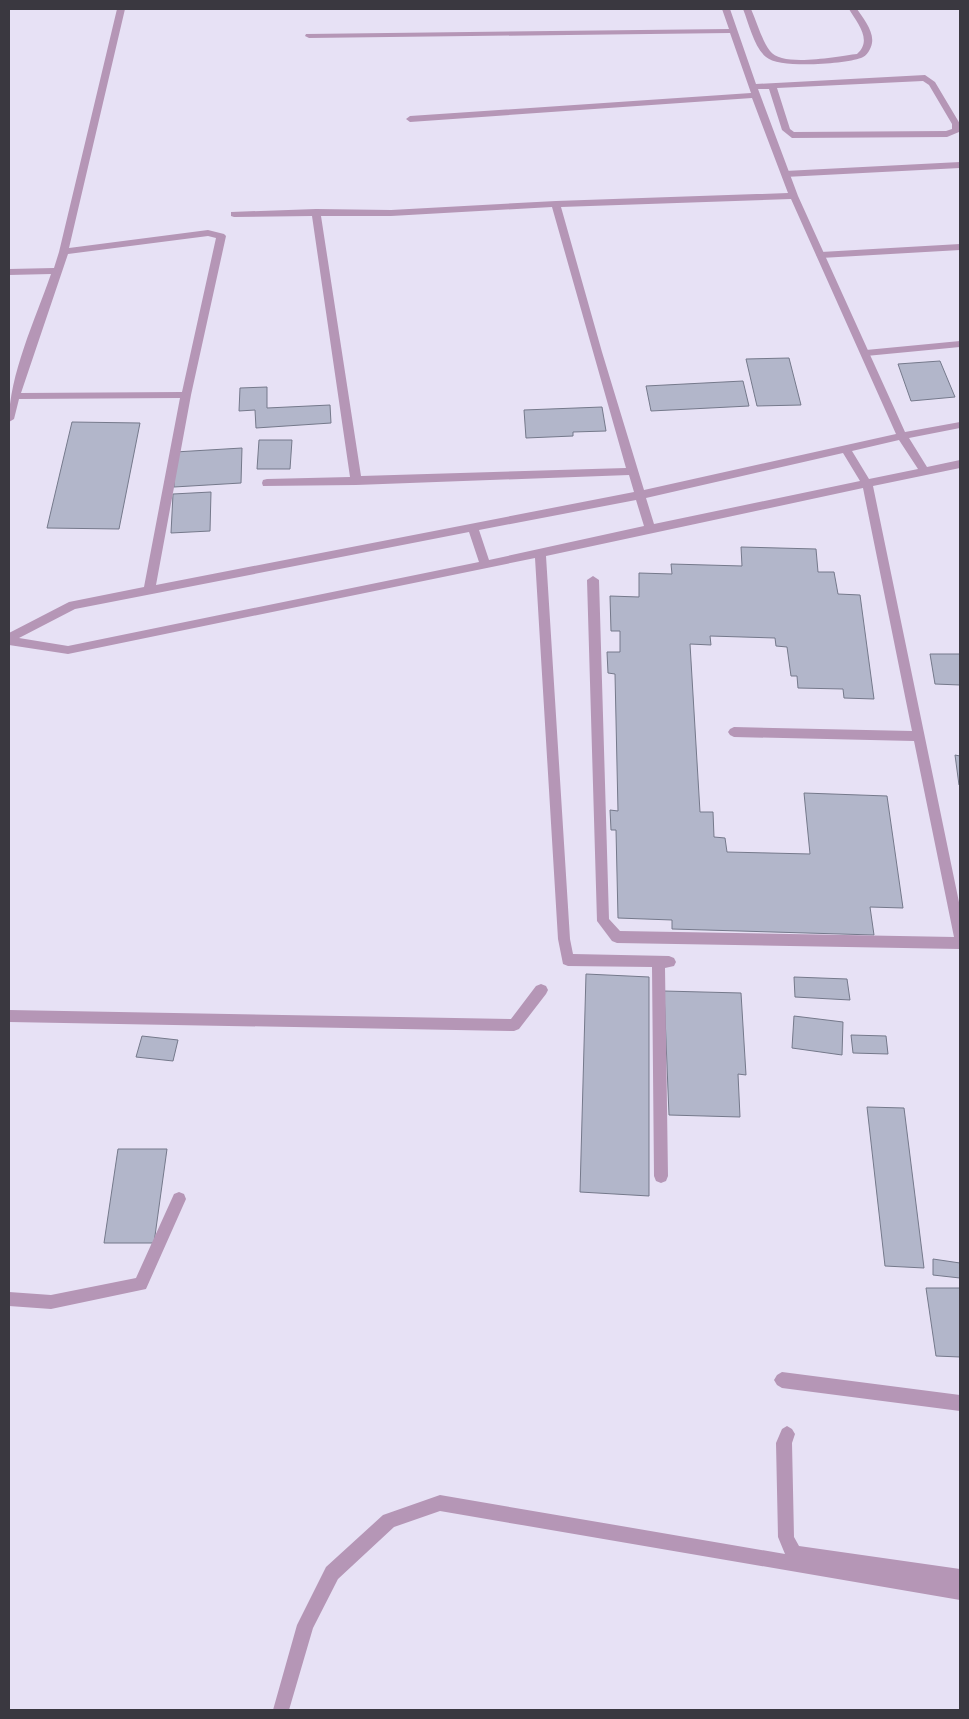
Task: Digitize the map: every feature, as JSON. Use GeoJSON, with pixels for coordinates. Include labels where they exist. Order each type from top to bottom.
{"type":"FeatureCollection","features":[{"type":"Feature","properties":{"kind":"street"},"geometry":{"type":"LineString","coordinates":[[9,419],[64,252],[122,9]]}},
{"type":"Feature","properties":{"kind":"street"},"geometry":{"type":"LineString","coordinates":[[726,9],[754,91],[794,196],[902,436],[924,471]]}},
{"type":"Feature","properties":{"kind":"street"},"geometry":{"type":"LineString","coordinates":[[747,9],[768,55],[775,60],[789,63],[859,56],[866,52],[870,44],[854,9]]}},
{"type":"Feature","properties":{"kind":"street"},"geometry":{"type":"LineString","coordinates":[[309,36],[733,31]]}},
{"type":"Feature","properties":{"kind":"street"},"geometry":{"type":"LineString","coordinates":[[410,119],[754,91],[772,86],[925,78],[932,84],[956,124],[956,130],[947,134],[792,135],[786,130],[772,86]]}},
{"type":"Feature","properties":{"kind":"street"},"geometry":{"type":"LineString","coordinates":[[785,174],[960,164]]}},
{"type":"Feature","properties":{"kind":"street"},"geometry":{"type":"LineString","coordinates":[[234,214],[391,213],[556,204],[794,196]]}},
{"type":"Feature","properties":{"kind":"street"},"geometry":{"type":"LineString","coordinates":[[556,204],[597,352],[650,528]]}},
{"type":"Feature","properties":{"kind":"street"},"geometry":{"type":"LineString","coordinates":[[316,212],[356,481]]}},
{"type":"Feature","properties":{"kind":"street"},"geometry":{"type":"LineString","coordinates":[[64,252],[208,233],[221,236],[186,395],[148,590]]}},
{"type":"Feature","properties":{"kind":"street"},"geometry":{"type":"LineString","coordinates":[[821,255],[960,248]]}},
{"type":"Feature","properties":{"kind":"street"},"geometry":{"type":"LineString","coordinates":[[9,272],[57,271]]}},
{"type":"Feature","properties":{"kind":"street"},"geometry":{"type":"LineString","coordinates":[[866,353],[960,344]]}},
{"type":"Feature","properties":{"kind":"street"},"geometry":{"type":"LineString","coordinates":[[15,396],[186,395]]}},
{"type":"Feature","properties":{"kind":"street"},"geometry":{"type":"LineString","coordinates":[[9,640],[73,605],[640,494],[845,448],[960,425]]}},
{"type":"Feature","properties":{"kind":"street"},"geometry":{"type":"LineString","coordinates":[[845,448],[867,484],[960,937]]}},
{"type":"Feature","properties":{"kind":"street"},"geometry":{"type":"LineString","coordinates":[[9,640],[68,650],[485,565],[650,528],[960,464]]}},
{"type":"Feature","properties":{"kind":"street"},"geometry":{"type":"LineString","coordinates":[[267,483],[634,471]]}},
{"type":"Feature","properties":{"kind":"street"},"geometry":{"type":"LineString","coordinates":[[924,471],[960,471]]}},
{"type":"Feature","properties":{"kind":"street"},"geometry":{"type":"LineString","coordinates":[[472,528],[485,565]]}},
{"type":"Feature","properties":{"kind":"street"},"geometry":{"type":"LineString","coordinates":[[540,553],[564,939],[568,960],[663,962],[660,1176]]}},
{"type":"Feature","properties":{"kind":"street"},"geometry":{"type":"LineString","coordinates":[[593,580],[603,921],[617,937],[960,943]]}},
{"type":"Feature","properties":{"kind":"street"},"geometry":{"type":"LineString","coordinates":[[734,732],[919,736]]}},
{"type":"Feature","properties":{"kind":"street"},"geometry":{"type":"LineString","coordinates":[[9,1016],[514,1025],[541,990]]}},
{"type":"Feature","properties":{"kind":"street"},"geometry":{"type":"LineString","coordinates":[[9,1299],[51,1302],[141,1284],[179,1199]]}},
{"type":"Feature","properties":{"kind":"street"},"geometry":{"type":"LineString","coordinates":[[782,1380],[960,1403]]}},
{"type":"Feature","properties":{"kind":"street"},"geometry":{"type":"LineString","coordinates":[[787,1434],[784,1443],[786,1537],[789,1546],[795,1552],[960,1577]]}},
{"type":"Feature","properties":{"kind":"street"},"geometry":{"type":"LineString","coordinates":[[281,1710],[306,1625],[332,1573],[389,1521],[440,1503],[960,1592]]}},
{"type":"Feature","properties":{"kind":"building"},"geometry":{"type":"Polygon","coordinates":[[[789,358],[801,405],[757,406],[746,359],[789,358]]]}},
{"type":"Feature","properties":{"kind":"building"},"geometry":{"type":"Polygon","coordinates":[[[940,361],[955,397],[911,401],[898,364],[940,361]]]}},
{"type":"Feature","properties":{"kind":"building"},"geometry":{"type":"Polygon","coordinates":[[[743,381],[749,406],[651,411],[646,386],[743,381]]]}},
{"type":"Feature","properties":{"kind":"building"},"geometry":{"type":"Polygon","coordinates":[[[267,387],[267,408],[330,405],[331,423],[256,428],[255,410],[239,411],[240,388],[267,387]]]}},
{"type":"Feature","properties":{"kind":"building"},"geometry":{"type":"Polygon","coordinates":[[[602,407],[606,431],[573,432],[573,436],[526,438],[524,410],[602,407]]]}},
{"type":"Feature","properties":{"kind":"building"},"geometry":{"type":"Polygon","coordinates":[[[72,422],[140,423],[119,529],[47,528],[72,422]]]}},
{"type":"Feature","properties":{"kind":"building"},"geometry":{"type":"Polygon","coordinates":[[[259,440],[292,440],[290,469],[257,469],[259,440]]]}},
{"type":"Feature","properties":{"kind":"building"},"geometry":{"type":"Polygon","coordinates":[[[242,448],[241,483],[174,487],[175,452],[242,448]]]}},
{"type":"Feature","properties":{"kind":"building"},"geometry":{"type":"Polygon","coordinates":[[[211,492],[210,531],[171,533],[173,494],[211,492]]]}},
{"type":"Feature","properties":{"kind":"building"},"geometry":{"type":"Polygon","coordinates":[[[741,547],[816,549],[818,572],[834,572],[838,594],[860,595],[874,699],[844,698],[843,689],[798,688],[797,676],[791,676],[787,647],[776,646],[775,638],[710,636],[711,645],[690,644],[700,812],[713,812],[714,837],[725,838],[727,852],[810,854],[804,793],[887,796],[903,908],[870,907],[874,935],[672,929],[672,920],[618,918],[616,830],[611,830],[610,810],[618,811],[615,674],[608,673],[607,652],[620,652],[620,631],[611,631],[610,596],[639,597],[639,573],[672,574],[671,564],[742,566],[741,547]]]}},
{"type":"Feature","properties":{"kind":"building"},"geometry":{"type":"Polygon","coordinates":[[[930,654],[960,654],[960,685],[935,684],[930,654]]]}},
{"type":"Feature","properties":{"kind":"building"},"geometry":{"type":"Polygon","coordinates":[[[955,755],[960,756],[960,785],[959,785],[955,755]]]}},
{"type":"Feature","properties":{"kind":"building"},"geometry":{"type":"Polygon","coordinates":[[[586,974],[649,977],[649,1196],[580,1192],[586,974]]]}},
{"type":"Feature","properties":{"kind":"building"},"geometry":{"type":"Polygon","coordinates":[[[794,977],[847,979],[850,1000],[795,997],[794,977]]]}},
{"type":"Feature","properties":{"kind":"building"},"geometry":{"type":"Polygon","coordinates":[[[664,991],[741,993],[746,1075],[738,1074],[740,1117],[669,1115],[664,991]]]}},
{"type":"Feature","properties":{"kind":"building"},"geometry":{"type":"Polygon","coordinates":[[[794,1016],[843,1022],[842,1055],[792,1048],[794,1016]]]}},
{"type":"Feature","properties":{"kind":"building"},"geometry":{"type":"Polygon","coordinates":[[[851,1035],[886,1036],[888,1054],[853,1053],[851,1035]]]}},
{"type":"Feature","properties":{"kind":"building"},"geometry":{"type":"Polygon","coordinates":[[[142,1036],[178,1040],[173,1061],[136,1057],[142,1036]]]}},
{"type":"Feature","properties":{"kind":"building"},"geometry":{"type":"Polygon","coordinates":[[[867,1107],[904,1108],[924,1268],[885,1266],[867,1107]]]}},
{"type":"Feature","properties":{"kind":"building"},"geometry":{"type":"Polygon","coordinates":[[[118,1149],[167,1149],[154,1243],[104,1243],[118,1149]]]}},
{"type":"Feature","properties":{"kind":"building"},"geometry":{"type":"Polygon","coordinates":[[[933,1259],[960,1263],[960,1278],[933,1275],[933,1259]]]}},
{"type":"Feature","properties":{"kind":"building"},"geometry":{"type":"Polygon","coordinates":[[[926,1288],[960,1288],[960,1357],[936,1356],[926,1288]]]}}]}
